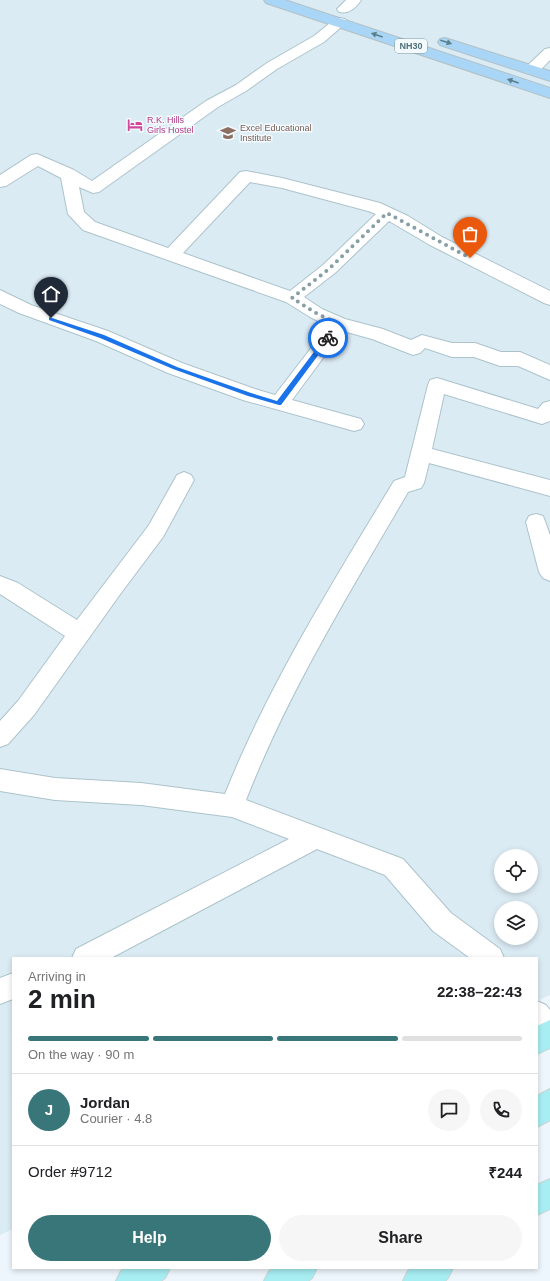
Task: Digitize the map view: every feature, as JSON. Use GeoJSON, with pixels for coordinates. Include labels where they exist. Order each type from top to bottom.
{"type":"FeatureCollection","features":[{"type":"Feature","properties":{"kind":"highway"},"geometry":{"type":"LineString","coordinates":[[538,1040],[550,1033]]}},
{"type":"Feature","properties":{"kind":"highway"},"geometry":{"type":"LineString","coordinates":[[538,1112],[550,1103]]}},
{"type":"Feature","properties":{"kind":"highway"},"geometry":{"type":"LineString","coordinates":[[538,1200],[550,1193]]}},
{"type":"Feature","properties":{"kind":"highway"},"geometry":{"type":"LineString","coordinates":[[131,1281],[153,1269]]}},
{"type":"Feature","properties":{"kind":"highway"},"geometry":{"type":"LineString","coordinates":[[278,1281],[300,1269]]}},
{"type":"Feature","properties":{"kind":"highway"},"geometry":{"type":"LineString","coordinates":[[418,1281],[436,1269]]}},
{"type":"Feature","properties":{"kind":"main road","name":"NH30"},"geometry":{"type":"LineString","coordinates":[[271,0],[349,11]]}},
{"type":"Feature","properties":{"kind":"main road","name":"NH30"},"geometry":{"type":"LineString","coordinates":[[330,5],[349,11],[550,93]]}},
{"type":"Feature","properties":{"kind":"main road","name":"NH30"},"geometry":{"type":"LineString","coordinates":[[431,37],[550,76]]}},
{"type":"Feature","properties":{"kind":"street"},"geometry":{"type":"LineString","coordinates":[[0,182],[37,158],[92,188],[212,104],[241,88],[272,66],[319,39],[349,11]]}},
{"type":"Feature","properties":{"kind":"street"},"geometry":{"type":"LineString","coordinates":[[531,70],[550,52]]}},
{"type":"Feature","properties":{"kind":"street"},"geometry":{"type":"LineString","coordinates":[[68,174],[76,214],[89,226],[292,298],[316,313],[339,324],[377,334],[413,348],[422,341],[452,350],[475,350],[500,359],[520,359],[550,373]]}},
{"type":"Feature","properties":{"kind":"street"},"geometry":{"type":"LineString","coordinates":[[171,255],[246,176],[309,190],[374,207],[402,220],[436,241],[550,299]]}},
{"type":"Feature","properties":{"kind":"street"},"geometry":{"type":"LineString","coordinates":[[292,298],[329,269],[387,213]]}},
{"type":"Feature","properties":{"kind":"street"},"geometry":{"type":"LineString","coordinates":[[0,296],[25,309],[102,336],[175,368],[250,395],[354,424]]}},
{"type":"Feature","properties":{"kind":"street"},"geometry":{"type":"LineString","coordinates":[[279,403],[339,324]]}},
{"type":"Feature","properties":{"kind":"street"},"geometry":{"type":"LineString","coordinates":[[232,806],[253,753],[325,615],[401,486],[414,483],[438,385],[542,417],[550,408]]}},
{"type":"Feature","properties":{"kind":"street"},"geometry":{"type":"LineString","coordinates":[[421,454],[550,488]]}},
{"type":"Feature","properties":{"kind":"street"},"geometry":{"type":"LineString","coordinates":[[0,737],[26,708],[113,587],[156,531],[184,480]]}},
{"type":"Feature","properties":{"kind":"street"},"geometry":{"type":"LineString","coordinates":[[536,522],[550,572]]}},
{"type":"Feature","properties":{"kind":"street"},"geometry":{"type":"LineString","coordinates":[[0,584],[80,634]]}},
{"type":"Feature","properties":{"kind":"street"},"geometry":{"type":"LineString","coordinates":[[0,780],[55,789],[141,794],[232,806],[394,867],[442,922],[490,957]]}},
{"type":"Feature","properties":{"kind":"street"},"geometry":{"type":"LineString","coordinates":[[87,957],[316,837]]}},
{"type":"Feature","properties":{"kind":"street"},"geometry":{"type":"LineString","coordinates":[[0,991],[12,986]]}},
{"type":"Feature","properties":{"kind":"street"},"geometry":{"type":"LineString","coordinates":[[538,1015],[550,1033]]}},
{"type":"Feature","properties":{"kind":"shaded area"},"geometry":{"type":"Polygon","coordinates":[[[0,0],[550,0],[550,995],[538,1001],[538,957],[12,957],[12,1229],[0,1235],[0,0]]]}},
{"type":"Feature","properties":{"kind":"way so far"},"geometry":{"type":"LineString","coordinates":[[328,338],[339,324],[316,313],[292,298],[329,269],[353,244],[387,213],[402,220],[436,241],[470,258]]}},
{"type":"Feature","properties":{"kind":"place","name":"R.K. Hills Girls Hostel"},"geometry":{"type":"Point","coordinates":[135,125]}},
{"type":"Feature","properties":{"kind":"place","name":"Excel Educational Institute"},"geometry":{"type":"Point","coordinates":[228,133]}},
{"type":"Feature","properties":{"kind":"route"},"geometry":{"type":"LineString","coordinates":[[51,318],[102,336],[175,368],[250,395],[279,403],[328,338]]}}]}
